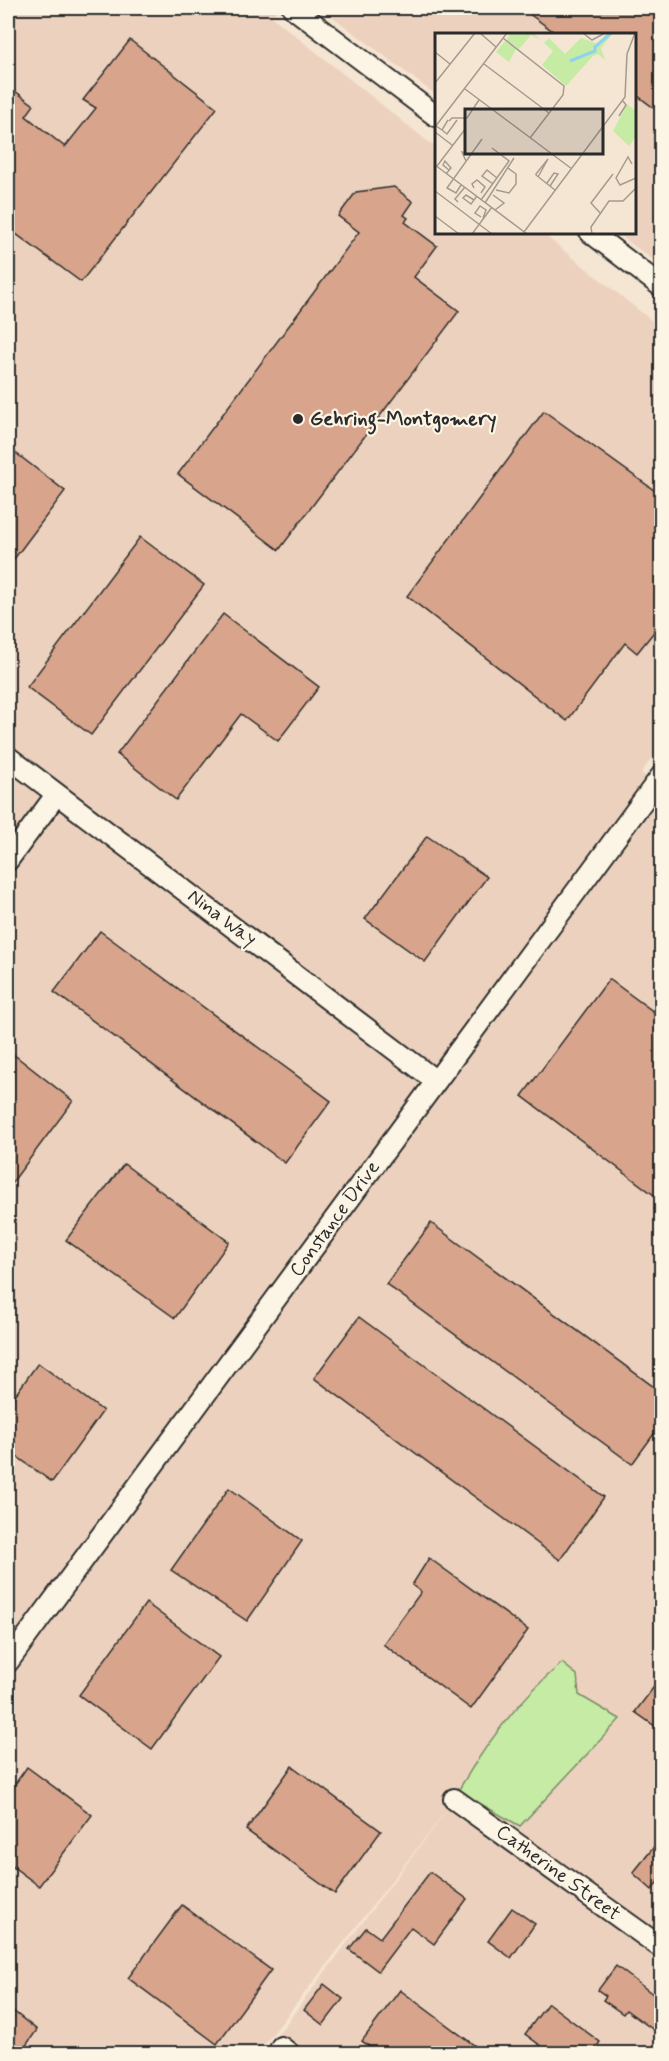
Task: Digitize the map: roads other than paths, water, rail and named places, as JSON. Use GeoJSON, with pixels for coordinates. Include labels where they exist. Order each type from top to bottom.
{"type":"FeatureCollection","features":[{"type":"Feature","properties":{"kind":"street"},"geometry":{"type":"LineString","coordinates":[[293,8],[435,115]]}},
{"type":"Feature","properties":{"kind":"street"},"geometry":{"type":"LineString","coordinates":[[593,234],[662,287]]}},
{"type":"Feature","properties":{"kind":"street","name":"Nina Way"},"geometry":{"type":"LineString","coordinates":[[8,757],[436,1081]]}},
{"type":"Feature","properties":{"kind":"street","name":"Constance Drive"},"geometry":{"type":"LineString","coordinates":[[8,1662],[662,776]]}},
{"type":"Feature","properties":{"kind":"street"},"geometry":{"type":"LineString","coordinates":[[8,860],[56,795]]}},
{"type":"Feature","properties":{"kind":"street","name":"Catherine Street"},"geometry":{"type":"LineString","coordinates":[[454,1799],[662,1948]]}},
{"type":"Feature","properties":{"kind":"place","name":"Gehring-Montgomery"},"geometry":{"type":"Point","coordinates":[298,419]}}]}
